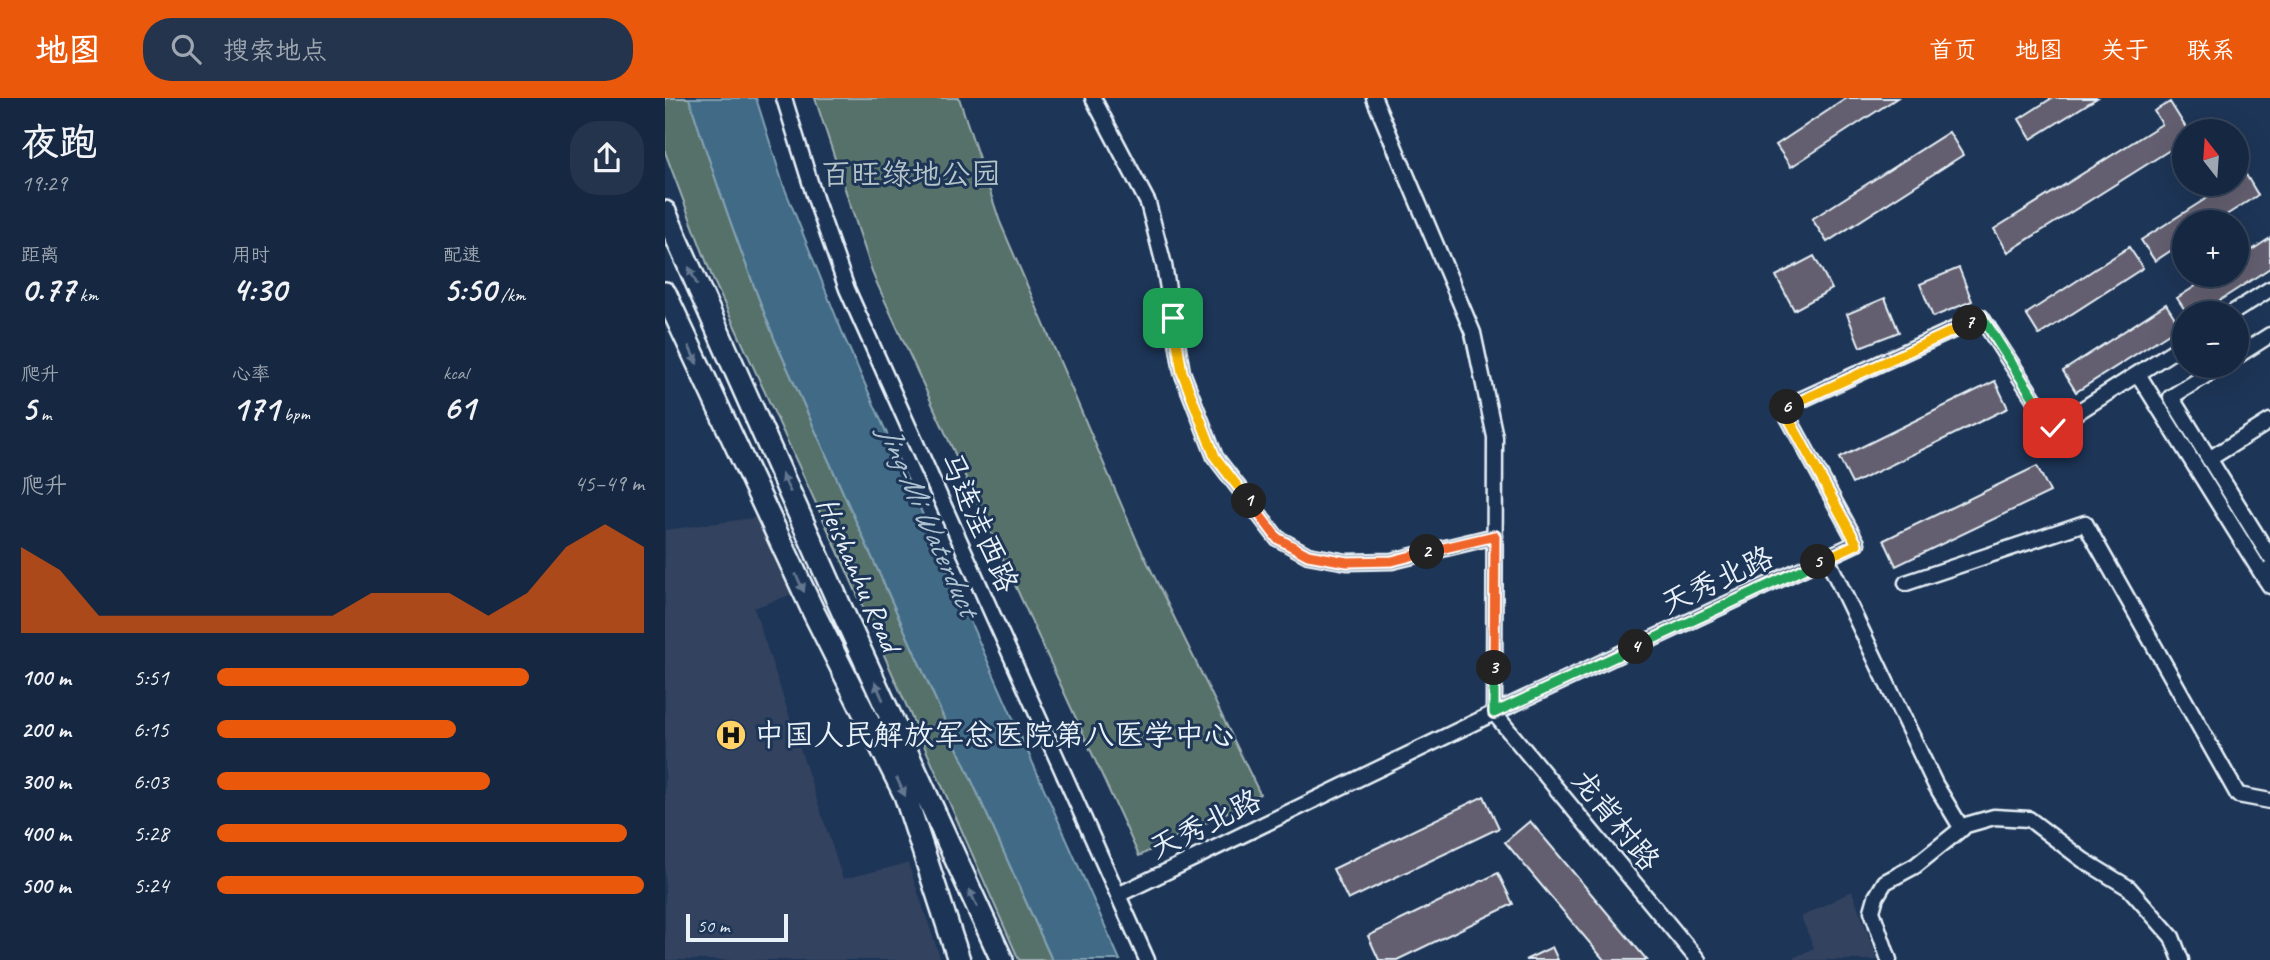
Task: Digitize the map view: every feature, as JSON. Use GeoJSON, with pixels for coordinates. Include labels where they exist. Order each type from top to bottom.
{"type":"FeatureCollection","features":[{"type":"Feature","properties":{"kind":"main road","name":"Heishanhu Road"},"geometry":{"type":"LineString","coordinates":[[665,212],[1002,960]]}},
{"type":"Feature","properties":{"kind":"main road","name":"Heishanhu Road"},"geometry":{"type":"LineString","coordinates":[[665,293],[814,613],[905,795],[959,960]]}},
{"type":"Feature","properties":{"kind":"main road"},"geometry":{"type":"LineString","coordinates":[[735,446],[745,452],[753,450],[759,446],[762,432]]}},
{"type":"Feature","properties":{"kind":"street","name":"马连洼西路"},"geometry":{"type":"LineString","coordinates":[[784,98],[847,289],[1147,960]]}},
{"type":"Feature","properties":{"kind":"street"},"geometry":{"type":"LineString","coordinates":[[1093,98],[1148,203],[1164,265],[1182,372],[1215,457],[1277,538],[1308,555],[1347,562],[1392,561],[1495,536]]}},
{"type":"Feature","properties":{"kind":"street"},"geometry":{"type":"LineString","coordinates":[[1374,98],[1473,333],[1495,437],[1494,713]]}},
{"type":"Feature","properties":{"kind":"street"},"geometry":{"type":"LineString","coordinates":[[2249,302],[2270,289]]}},
{"type":"Feature","properties":{"kind":"street","name":"天秀北路"},"geometry":{"type":"LineString","coordinates":[[1118,895],[1494,713],[1857,544],[1783,408],[1982,317],[2053,428],[2172,352]]}},
{"type":"Feature","properties":{"kind":"street"},"geometry":{"type":"LineString","coordinates":[[2249,348],[2270,335]]}},
{"type":"Feature","properties":{"kind":"street"},"geometry":{"type":"LineString","coordinates":[[2138,374],[2267,576]]}},
{"type":"Feature","properties":{"kind":"street"},"geometry":{"type":"LineString","coordinates":[[2202,378],[2171,397],[2270,557]]}},
{"type":"Feature","properties":{"kind":"street"},"geometry":{"type":"LineString","coordinates":[[2209,458],[2270,421]]}},
{"type":"Feature","properties":{"kind":"street"},"geometry":{"type":"LineString","coordinates":[[1906,583],[2085,523],[2238,795],[2270,801]]}},
{"type":"Feature","properties":{"kind":"street"},"geometry":{"type":"LineString","coordinates":[[1827,558],[1935,783],[1962,828]]}},
{"type":"Feature","properties":{"kind":"street","name":"龙背村路"},"geometry":{"type":"LineString","coordinates":[[1494,713],[1698,960]]}},
{"type":"Feature","properties":{"kind":"street"},"geometry":{"type":"LineString","coordinates":[[1889,960],[1872,911],[1885,881],[1915,866],[1966,825],[1994,817],[2029,819],[2083,860],[2129,888],[2172,937],[2181,960]]}},
{"type":"Feature","properties":{"kind":"shaded area"},"geometry":{"type":"Polygon","coordinates":[[[689,98],[756,98],[783,184],[845,339],[1120,960],[1052,960],[775,340],[730,220],[689,98]]]}},
{"type":"Feature","properties":{"kind":"shaded area","name":"中国人民解放军总医院第八医学中心"},"geometry":{"type":"Polygon","coordinates":[[[760,517],[796,593],[754,608],[843,879],[908,863],[941,960],[665,960],[665,530],[760,517]]]}},
{"type":"Feature","properties":{"kind":"shaded area"},"geometry":{"type":"Polygon","coordinates":[[[1852,891],[1878,960],[1789,960],[1814,948],[1801,917],[1852,891]]]}},
{"type":"Feature","properties":{"kind":"green space"},"geometry":{"type":"Polygon","coordinates":[[[665,98],[689,98],[730,220],[775,340],[1052,960],[1019,960],[846,569],[713,279],[665,152],[665,98]]]}},
{"type":"Feature","properties":{"kind":"green space","name":"百旺绿地公园"},"geometry":{"type":"Polygon","coordinates":[[[815,98],[959,98],[1000,222],[1137,541],[1260,794],[1248,802],[1139,856],[874,277],[815,98]]]}},
{"type":"Feature","properties":{"kind":"building"},"geometry":{"type":"Polygon","coordinates":[[[1847,98],[1897,98],[1791,167],[1776,145],[1847,98]]]}},
{"type":"Feature","properties":{"kind":"building"},"geometry":{"type":"Polygon","coordinates":[[[2052,98],[2097,98],[2031,139],[2019,119],[2052,98]]]}},
{"type":"Feature","properties":{"kind":"building"},"geometry":{"type":"Polygon","coordinates":[[[2170,102],[2181,119],[2172,119],[2172,149],[2008,252],[1994,229],[2162,124],[2154,111],[2170,102]]]}},
{"type":"Feature","properties":{"kind":"building"},"geometry":{"type":"Polygon","coordinates":[[[1949,132],[1963,155],[1827,242],[1812,219],[1949,132]]]}},
{"type":"Feature","properties":{"kind":"building"},"geometry":{"type":"Polygon","coordinates":[[[2249,180],[2258,195],[2234,210],[2188,210],[2210,196],[2249,196],[2249,180]]]}},
{"type":"Feature","properties":{"kind":"building"},"geometry":{"type":"Polygon","coordinates":[[[2172,220],[2172,250],[2155,261],[2141,240],[2172,220]]]}},
{"type":"Feature","properties":{"kind":"building"},"geometry":{"type":"Polygon","coordinates":[[[2270,238],[2270,268],[2249,282],[2249,252],[2270,238]]]}},
{"type":"Feature","properties":{"kind":"building"},"geometry":{"type":"Polygon","coordinates":[[[2129,247],[2143,268],[2039,335],[2026,314],[2129,247]]]}},
{"type":"Feature","properties":{"kind":"building"},"geometry":{"type":"Polygon","coordinates":[[[1814,256],[1832,289],[1794,310],[1776,276],[1814,256]]]}},
{"type":"Feature","properties":{"kind":"building"},"geometry":{"type":"Polygon","coordinates":[[[1959,268],[1972,301],[1933,317],[1920,284],[1959,268]]]}},
{"type":"Feature","properties":{"kind":"building"},"geometry":{"type":"Polygon","coordinates":[[[2194,287],[2240,287],[2219,301],[2179,301],[2177,298],[2194,287]]]}},
{"type":"Feature","properties":{"kind":"building"},"geometry":{"type":"Polygon","coordinates":[[[1885,298],[1899,332],[1860,347],[1847,314],[1885,298]]]}},
{"type":"Feature","properties":{"kind":"building"},"geometry":{"type":"Polygon","coordinates":[[[2166,304],[2172,313],[2172,331],[2076,392],[2063,371],[2166,304]]]}},
{"type":"Feature","properties":{"kind":"building"},"geometry":{"type":"Polygon","coordinates":[[[1995,381],[2008,408],[1852,484],[1839,458],[1995,381]]]}},
{"type":"Feature","properties":{"kind":"building"},"geometry":{"type":"Polygon","coordinates":[[[2037,466],[2050,492],[1896,566],[1884,540],[2037,466]]]}},
{"type":"Feature","properties":{"kind":"building"},"geometry":{"type":"Polygon","coordinates":[[[1484,796],[1499,828],[1348,900],[1333,869],[1484,796]]]}},
{"type":"Feature","properties":{"kind":"building"},"geometry":{"type":"Polygon","coordinates":[[[1530,821],[1647,960],[1604,960],[1505,842],[1530,821]]]}},
{"type":"Feature","properties":{"kind":"building"},"geometry":{"type":"Polygon","coordinates":[[[1498,873],[1513,904],[1397,960],[1379,960],[1368,936],[1498,873]]]}},
{"type":"Feature","properties":{"kind":"building"},"geometry":{"type":"Polygon","coordinates":[[[1552,947],[1558,960],[1525,960],[1552,947]]]}},
{"type":"Feature","properties":{"kind":"place","name":"中国人民解放军总医院第八医学中心"},"geometry":{"type":"Point","coordinates":[731,735]}},
{"type":"Feature","properties":{"kind":"route"},"geometry":{"type":"LineString","coordinates":[[1173,318],[1182,372],[1215,457],[1277,538],[1308,555],[1347,562],[1392,561],[1495,536],[1494,713],[1857,544],[1783,408],[1982,317],[2053,428]]}},
{"type":"Feature","properties":{"kind":"water label","name":"Jing-Mi Waterduct"},"geometry":{"type":"Point","coordinates":[929,520]}}]}
